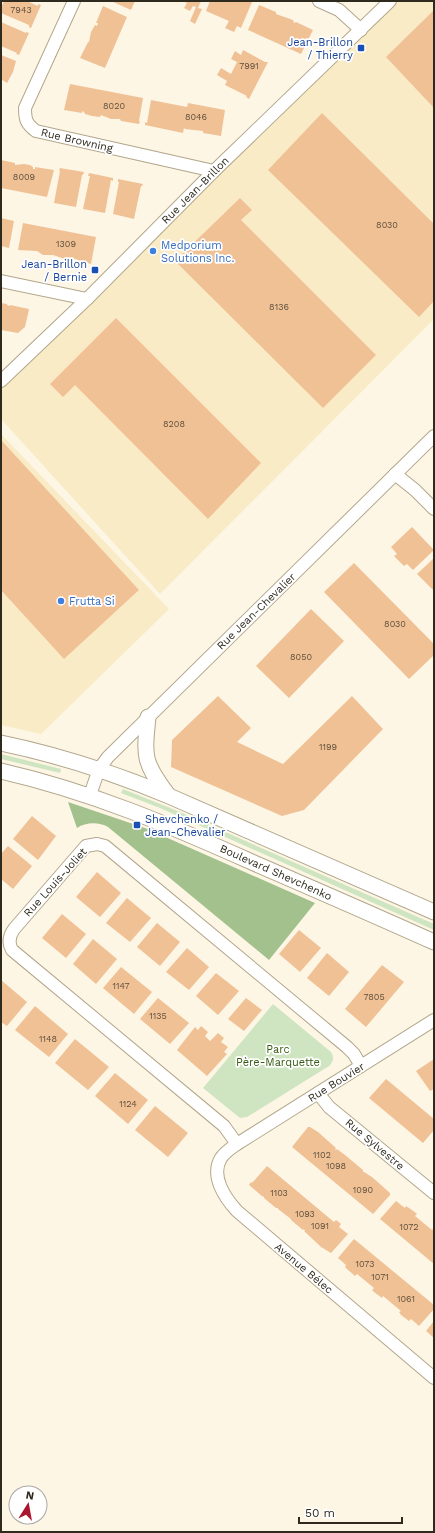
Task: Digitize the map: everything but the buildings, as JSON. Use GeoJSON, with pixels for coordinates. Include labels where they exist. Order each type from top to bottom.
{"type":"FeatureCollection","features":[{"type":"Feature","properties":{"kind":"street","name":"Rue Browning"},"geometry":{"type":"LineString","coordinates":[[74,1],[25,108],[25,118],[29,126],[36,130],[214,171]]}},
{"type":"Feature","properties":{"kind":"street"},"geometry":{"type":"LineString","coordinates":[[319,1],[339,10],[361,30]]}},
{"type":"Feature","properties":{"kind":"street","name":"Rue Jean-Brillon"},"geometry":{"type":"LineString","coordinates":[[1,381],[87,299],[214,171],[390,1]]}},
{"type":"Feature","properties":{"kind":"street"},"geometry":{"type":"LineString","coordinates":[[1,281],[87,299]]}},
{"type":"Feature","properties":{"kind":"street","name":"Rue Jean-Chevalier"},"geometry":{"type":"LineString","coordinates":[[90,795],[99,769],[108,757],[434,436]]}},
{"type":"Feature","properties":{"kind":"street"},"geometry":{"type":"LineString","coordinates":[[394,474],[415,490],[434,509]]}},
{"type":"Feature","properties":{"kind":"street"},"geometry":{"type":"LineString","coordinates":[[148,716],[145,747],[147,760],[153,775],[169,796]]}},
{"type":"Feature","properties":{"kind":"street"},"geometry":{"type":"LineString","coordinates":[[1,743],[99,769],[169,796],[434,912]]}},
{"type":"Feature","properties":{"kind":"street","name":"Boulevard Shevchenko"},"geometry":{"type":"LineString","coordinates":[[1,771],[90,795],[180,830],[434,942]]}},
{"type":"Feature","properties":{"kind":"street","name":"Rue Louis-Joliet"},"geometry":{"type":"LineString","coordinates":[[237,1144],[224,1126],[11,948],[9,939],[14,929],[86,846],[97,844],[105,846],[347,1047],[354,1054],[361,1066]]}},
{"type":"Feature","properties":{"kind":"street","name":"Rue Bouvier"},"geometry":{"type":"LineString","coordinates":[[237,1144],[434,1020]]}},
{"type":"Feature","properties":{"kind":"street","name":"Rue Sylvestre"},"geometry":{"type":"LineString","coordinates":[[318,1093],[329,1107],[434,1193]]}},
{"type":"Feature","properties":{"kind":"street","name":"Avenue Bélec"},"geometry":{"type":"LineString","coordinates":[[237,1144],[224,1154],[218,1163],[217,1168],[221,1190],[232,1205],[244,1217],[434,1378]]}},
{"type":"Feature","properties":{"kind":"shaded area"},"geometry":{"type":"Polygon","coordinates":[[[390,1],[434,1],[434,319],[160,594],[1,419],[1,381],[390,1]]]}},
{"type":"Feature","properties":{"kind":"shaded area"},"geometry":{"type":"Polygon","coordinates":[[[1,434],[169,609],[41,734],[1,725],[1,434]]]}},
{"type":"Feature","properties":{"kind":"green space"},"geometry":{"type":"Polygon","coordinates":[[[1,754],[61,769],[60,773],[1,759],[1,754]]]}},
{"type":"Feature","properties":{"kind":"green space"},"geometry":{"type":"Polygon","coordinates":[[[123,789],[180,812],[434,924],[434,930],[160,808],[121,793],[123,789]]]}},
{"type":"Feature","properties":{"kind":"green space"},"geometry":{"type":"Polygon","coordinates":[[[68,802],[145,828],[315,903],[269,960],[108,827],[101,824],[92,823],[77,828],[68,802]]]}},
{"type":"Feature","properties":{"kind":"green space","name":"Parc Père-Marquette"},"geometry":{"type":"Polygon","coordinates":[[[273,1004],[331,1052],[333,1061],[329,1066],[247,1117],[240,1118],[203,1088],[273,1004]]]}},
{"type":"Feature","properties":{"kind":"place","name":"Jean-Brillon / Thierry"},"geometry":{"type":"Point","coordinates":[361,48]}},
{"type":"Feature","properties":{"kind":"place","name":"Medporium Solutions Inc."},"geometry":{"type":"Point","coordinates":[153,251]}},
{"type":"Feature","properties":{"kind":"place","name":"Jean-Brillon / Bernie"},"geometry":{"type":"Point","coordinates":[95,270]}},
{"type":"Feature","properties":{"kind":"place","name":"Frutta Si"},"geometry":{"type":"Point","coordinates":[61,601]}},
{"type":"Feature","properties":{"kind":"place","name":"Shevchenko / Jean-Chevalier"},"geometry":{"type":"Point","coordinates":[137,825]}}]}
